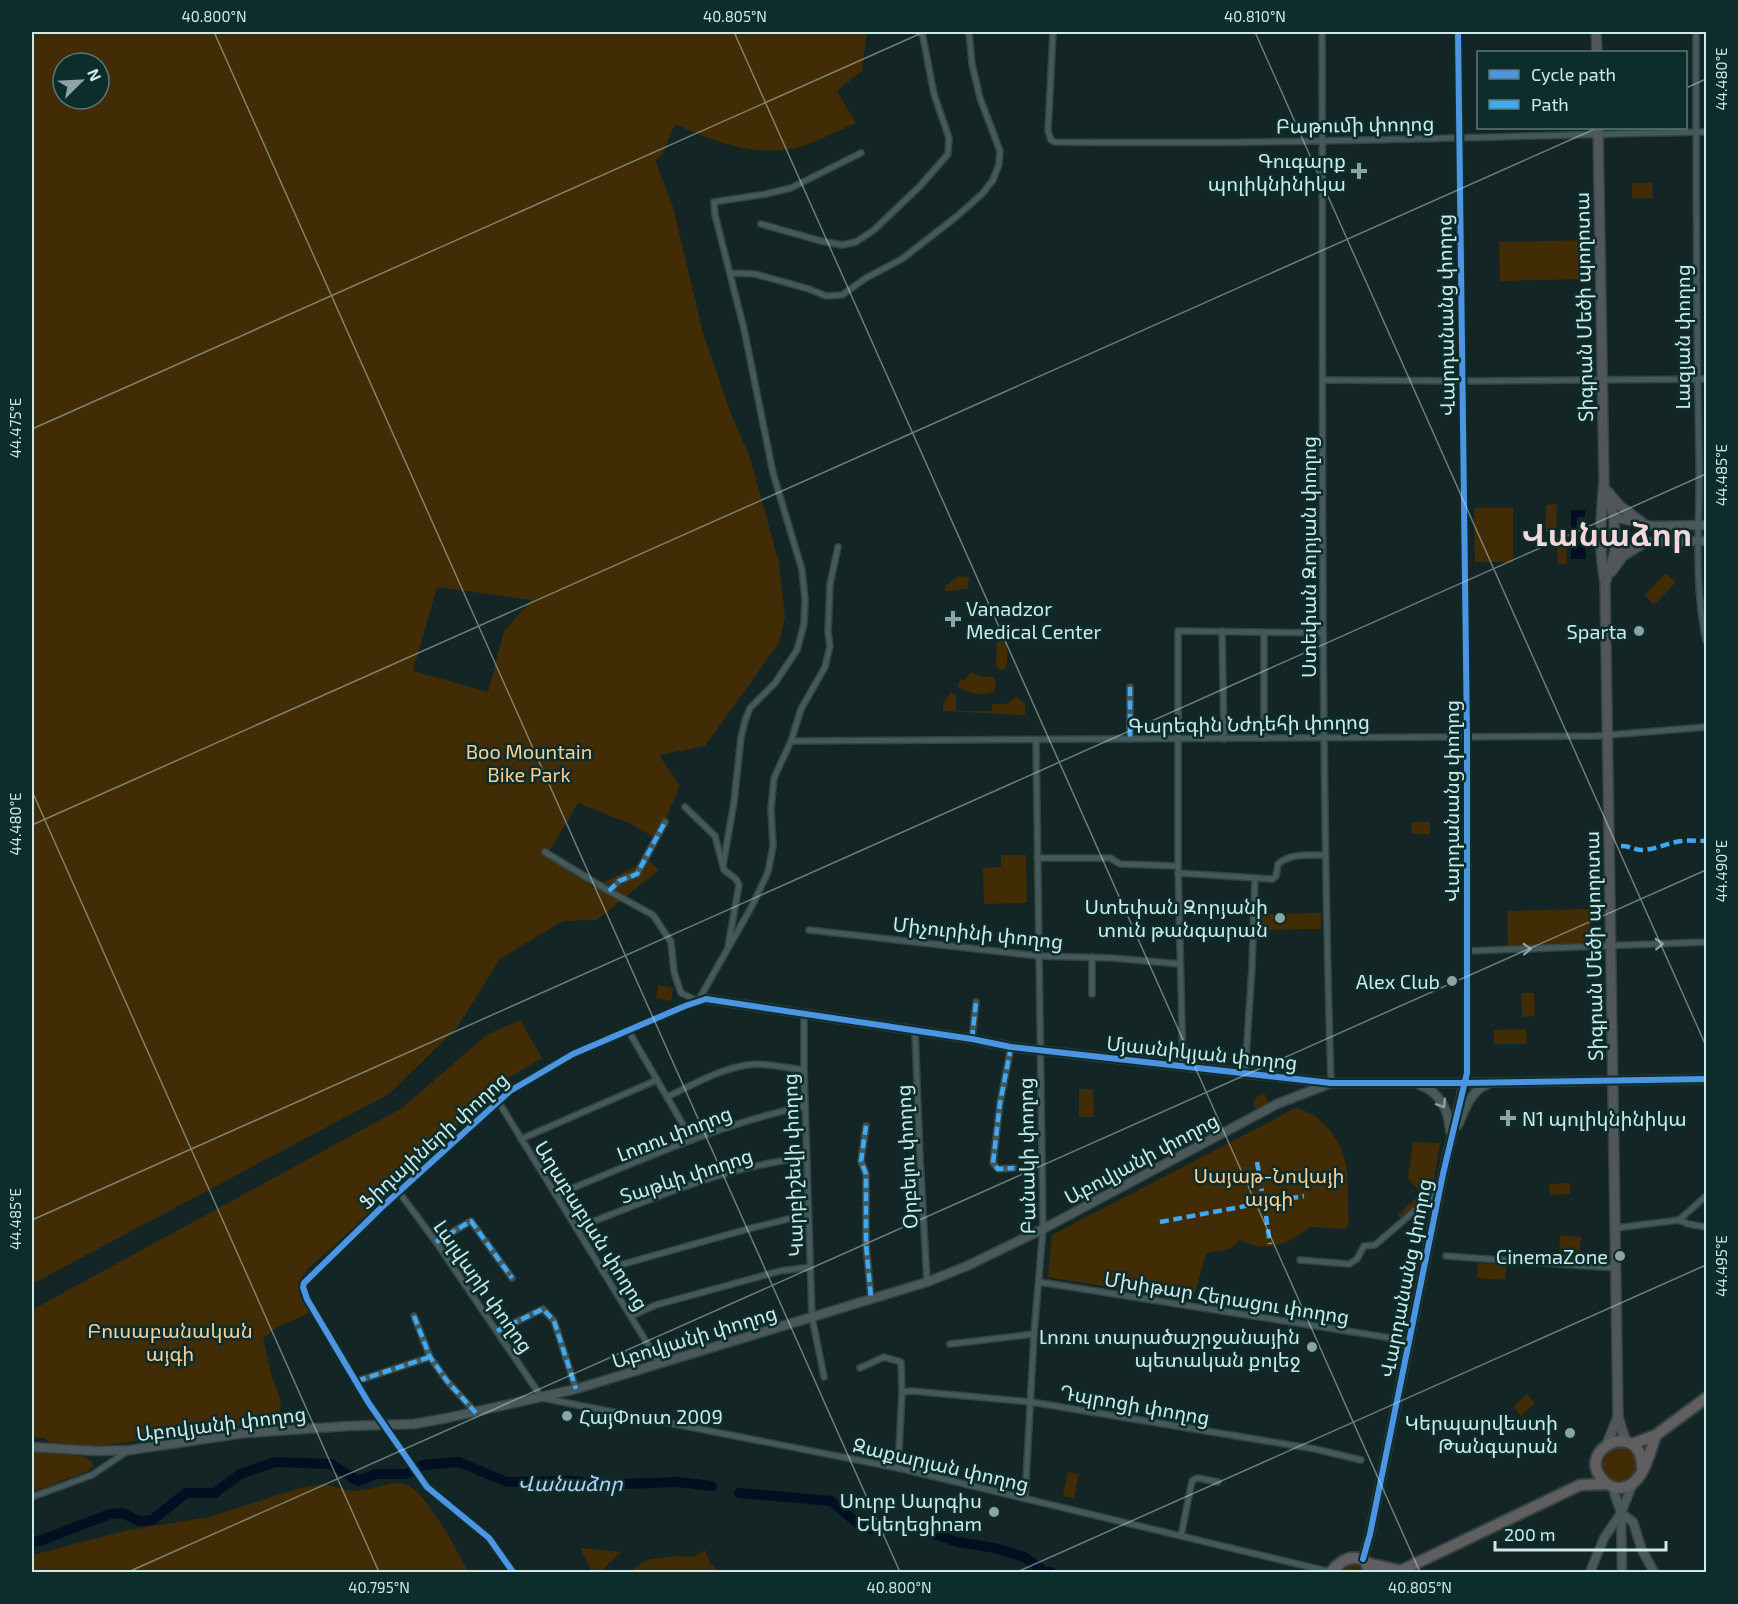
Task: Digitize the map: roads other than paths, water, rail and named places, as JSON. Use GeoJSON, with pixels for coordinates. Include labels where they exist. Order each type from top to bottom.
{"type":"FeatureCollection","features":[{"type":"Feature","properties":{"kind":"highway"},"geometry":{"type":"LineString","coordinates":[[1331,1572],[1344,1560],[1353,1558],[1366,1565],[1400,1571],[1581,1485],[1596,1467],[1598,1454],[1607,1444],[1619,1441],[1629,1443],[1656,1435],[1707,1398]]}},
{"type":"Feature","properties":{"kind":"highway"},"geometry":{"type":"LineString","coordinates":[[1581,1485],[1624,1487],[1633,1483],[1640,1474],[1656,1435]]}},
{"type":"Feature","properties":{"kind":"highway"},"geometry":{"type":"LineString","coordinates":[[1629,1443],[1641,1455],[1642,1468]]}},
{"type":"Feature","properties":{"kind":"highway"},"geometry":{"type":"LineString","coordinates":[[1596,1467],[1600,1476],[1609,1485]]}},
{"type":"Feature","properties":{"kind":"main road"},"geometry":{"type":"LineString","coordinates":[[1596,32],[1597,51]]}},
{"type":"Feature","properties":{"kind":"main road","name":"Տիգրան Մեծի պողոտա"},"geometry":{"type":"LineString","coordinates":[[1598,131],[1604,485],[1600,548],[1605,582],[1618,1417],[1629,1443]]}},
{"type":"Feature","properties":{"kind":"main road"},"geometry":{"type":"LineString","coordinates":[[1604,485],[1620,506],[1644,524]]}},
{"type":"Feature","properties":{"kind":"main road","name":"Տիգրան Մեծի պողոտա"},"geometry":{"type":"LineString","coordinates":[[1604,485],[1614,517],[1615,552],[1605,582]]}},
{"type":"Feature","properties":{"kind":"main road"},"geometry":{"type":"LineString","coordinates":[[1600,522],[1603,515],[1614,517]]}},
{"type":"Feature","properties":{"kind":"main road"},"geometry":{"type":"LineString","coordinates":[[1605,582],[1623,556],[1645,542]]}},
{"type":"Feature","properties":{"kind":"main road"},"geometry":{"type":"LineString","coordinates":[[1600,548],[1605,554],[1615,552]]}},
{"type":"Feature","properties":{"kind":"main road","name":"Տիգրան Մեծի պողոտա"},"geometry":{"type":"LineString","coordinates":[[1607,1444],[1618,1417]]}},
{"type":"Feature","properties":{"kind":"street"},"geometry":{"type":"LineString","coordinates":[[761,224],[821,241],[842,244],[856,242],[874,230],[920,186],[948,154],[949,138],[934,94],[922,32]]}},
{"type":"Feature","properties":{"kind":"street"},"geometry":{"type":"LineString","coordinates":[[730,273],[754,274],[826,296],[842,295],[866,278],[902,259],[956,218],[982,194],[996,172],[1000,151],[980,98],[972,64],[969,32]]}},
{"type":"Feature","properties":{"kind":"street","name":"Բաթումի փողոց"},"geometry":{"type":"LineString","coordinates":[[1053,32],[1048,131],[1051,140],[1055,142],[1322,140],[1598,131],[1707,132]]}},
{"type":"Feature","properties":{"kind":"street","name":"Ստեփան Զորյան փողոց"},"geometry":{"type":"LineString","coordinates":[[1322,32],[1323,633],[1325,855],[1331,1083]]}},
{"type":"Feature","properties":{"kind":"street","name":"Վարդանանց փողոց"},"geometry":{"type":"LineString","coordinates":[[1366,1565],[1372,1525],[1440,1189],[1467,1073],[1467,737],[1458,32]]}},
{"type":"Feature","properties":{"kind":"street","name":"Լազյան փողոց"},"geometry":{"type":"LineString","coordinates":[[1696,32],[1697,379],[1702,525],[1699,602],[1707,641]]}},
{"type":"Feature","properties":{"kind":"street"},"geometry":{"type":"LineString","coordinates":[[723,865],[745,721],[750,708],[776,683],[797,650],[804,624],[805,599],[802,570],[789,531],[768,450],[744,329],[715,215],[714,202],[791,188],[861,153]]}},
{"type":"Feature","properties":{"kind":"street"},"geometry":{"type":"LineString","coordinates":[[1323,380],[1707,379]]}},
{"type":"Feature","properties":{"kind":"street"},"geometry":{"type":"LineString","coordinates":[[1614,517],[1644,524],[1702,525]]}},
{"type":"Feature","properties":{"kind":"street"},"geometry":{"type":"LineString","coordinates":[[1615,552],[1645,542],[1702,541]]}},
{"type":"Feature","properties":{"kind":"street"},"geometry":{"type":"LineString","coordinates":[[545,852],[653,915],[671,942],[674,972],[681,993],[698,1001],[727,952],[768,872],[773,846],[771,809],[774,778],[791,741],[801,709],[825,667],[830,646],[828,632],[830,585],[838,547]]}},
{"type":"Feature","properties":{"kind":"street"},"geometry":{"type":"LineString","coordinates":[[1183,1066],[1178,873],[1178,631],[1323,633]]}},
{"type":"Feature","properties":{"kind":"street"},"geometry":{"type":"LineString","coordinates":[[1222,631],[1224,738]]}},
{"type":"Feature","properties":{"kind":"street"},"geometry":{"type":"LineString","coordinates":[[1264,632],[1264,738]]}},
{"type":"Feature","properties":{"kind":"street"},"geometry":{"type":"LineString","coordinates":[[1130,687],[1130,739]]}},
{"type":"Feature","properties":{"kind":"street","name":"Գարեգին Նժդեհի փողոց"},"geometry":{"type":"LineString","coordinates":[[791,741],[1608,735],[1707,727]]}},
{"type":"Feature","properties":{"kind":"street","name":"Բանակի փողոց"},"geometry":{"type":"LineString","coordinates":[[1025,1499],[1034,1334],[1043,1229],[1036,740]]}},
{"type":"Feature","properties":{"kind":"street"},"geometry":{"type":"LineString","coordinates":[[685,807],[715,836],[724,870],[736,879],[739,885],[727,952]]}},
{"type":"Feature","properties":{"kind":"street"},"geometry":{"type":"LineString","coordinates":[[609,891],[619,881],[637,874],[665,822]]}},
{"type":"Feature","properties":{"kind":"street"},"geometry":{"type":"LineString","coordinates":[[1178,873],[1275,878],[1278,864],[1287,858],[1325,855]]}},
{"type":"Feature","properties":{"kind":"street"},"geometry":{"type":"LineString","coordinates":[[1037,858],[1110,858],[1120,864],[1178,866]]}},
{"type":"Feature","properties":{"kind":"street"},"geometry":{"type":"LineString","coordinates":[[1245,1073],[1255,878]]}},
{"type":"Feature","properties":{"kind":"street","name":"Միչուրինի փողոց"},"geometry":{"type":"LineString","coordinates":[[809,930],[1039,956],[1092,957],[1180,964]]}},
{"type":"Feature","properties":{"kind":"street"},"geometry":{"type":"LineString","coordinates":[[1468,951],[1707,942]]}},
{"type":"Feature","properties":{"kind":"street"},"geometry":{"type":"LineString","coordinates":[[1092,957],[1092,994]]}},
{"type":"Feature","properties":{"kind":"street","name":"Մյասնիկյան փողոց"},"geometry":{"type":"LineString","coordinates":[[698,1001],[706,999],[804,1013],[1011,1047],[1331,1083],[1707,1079]]}},
{"type":"Feature","properties":{"kind":"street","name":"Ֆիդայիների փողոց"},"geometry":{"type":"LineString","coordinates":[[357,1381],[307,1299],[304,1283],[498,1101],[525,1080],[628,1030],[698,1001]]}},
{"type":"Feature","properties":{"kind":"street"},"geometry":{"type":"LineString","coordinates":[[972,1039],[976,1002]]}},
{"type":"Feature","properties":{"kind":"street","name":"Կարբիշեվի փողոց"},"geometry":{"type":"LineString","coordinates":[[804,1013],[810,1267],[813,1317],[824,1377]]}},
{"type":"Feature","properties":{"kind":"street"},"geometry":{"type":"LineString","coordinates":[[628,1030],[692,1140]]}},
{"type":"Feature","properties":{"kind":"street","name":"Օրբելու փողոց"},"geometry":{"type":"LineString","coordinates":[[915,1031],[927,1282]]}},
{"type":"Feature","properties":{"kind":"street"},"geometry":{"type":"LineString","coordinates":[[1011,1047],[1000,1103],[993,1163],[998,1169],[1014,1167]]}},
{"type":"Feature","properties":{"kind":"street"},"geometry":{"type":"LineString","coordinates":[[667,1097],[721,1073],[746,1065],[760,1064],[804,1070]]}},
{"type":"Feature","properties":{"kind":"street"},"geometry":{"type":"LineString","coordinates":[[521,1139],[657,1080]]}},
{"type":"Feature","properties":{"kind":"street","name":"Աբովյանի փողոց"},"geometry":{"type":"LineString","coordinates":[[32,1497],[92,1475],[130,1450],[245,1433],[414,1424],[542,1398],[927,1282],[967,1266],[1043,1229],[1277,1104],[1331,1083]]}},
{"type":"Feature","properties":{"kind":"street"},"geometry":{"type":"LineString","coordinates":[[1414,1083],[1426,1088],[1442,1102],[1450,1122],[1451,1139]]}},
{"type":"Feature","properties":{"kind":"street"},"geometry":{"type":"LineString","coordinates":[[1451,1139],[1472,1096],[1480,1087],[1492,1083]]}},
{"type":"Feature","properties":{"kind":"street","name":"Աղաբաբյան փողոց"},"geometry":{"type":"LineString","coordinates":[[498,1101],[660,1364]]}},
{"type":"Feature","properties":{"kind":"street","name":"Լոռու փողոց"},"geometry":{"type":"LineString","coordinates":[[556,1195],[692,1140],[758,1118],[805,1106]]}},
{"type":"Feature","properties":{"kind":"street"},"geometry":{"type":"LineString","coordinates":[[867,1126],[861,1161],[866,1174],[866,1244],[871,1298]]}},
{"type":"Feature","properties":{"kind":"street","name":"Տաթևի փողոց"},"geometry":{"type":"LineString","coordinates":[[576,1228],[730,1174],[781,1161],[806,1158]]}},
{"type":"Feature","properties":{"kind":"street"},"geometry":{"type":"LineString","coordinates":[[1300,1260],[1349,1264],[1357,1259],[1364,1246],[1375,1245],[1440,1189]]}},
{"type":"Feature","properties":{"kind":"street","name":"Լալվարի փողոց"},"geometry":{"type":"LineString","coordinates":[[399,1192],[436,1242],[542,1398]]}},
{"type":"Feature","properties":{"kind":"street"},"geometry":{"type":"LineString","coordinates":[[1679,1220],[1707,1196]]}},
{"type":"Feature","properties":{"kind":"street"},"geometry":{"type":"LineString","coordinates":[[602,1270],[808,1214]]}},
{"type":"Feature","properties":{"kind":"street"},"geometry":{"type":"LineString","coordinates":[[1616,1228],[1679,1220],[1707,1227]]}},
{"type":"Feature","properties":{"kind":"street"},"geometry":{"type":"LineString","coordinates":[[436,1242],[471,1221],[512,1278]]}},
{"type":"Feature","properties":{"kind":"street"},"geometry":{"type":"LineString","coordinates":[[1446,1256],[1616,1268]]}},
{"type":"Feature","properties":{"kind":"street"},"geometry":{"type":"LineString","coordinates":[[631,1316],[656,1305],[780,1271],[810,1267]]}},
{"type":"Feature","properties":{"kind":"street","name":"Մխիթար Հերացու փողոց"},"geometry":{"type":"LineString","coordinates":[[1039,1282],[1410,1341]]}},
{"type":"Feature","properties":{"kind":"street"},"geometry":{"type":"LineString","coordinates":[[497,1331],[543,1309],[554,1322],[576,1389]]}},
{"type":"Feature","properties":{"kind":"street"},"geometry":{"type":"LineString","coordinates":[[414,1316],[430,1357],[447,1381],[476,1413]]}},
{"type":"Feature","properties":{"kind":"street"},"geometry":{"type":"LineString","coordinates":[[950,1344],[1034,1334]]}},
{"type":"Feature","properties":{"kind":"street"},"geometry":{"type":"LineString","coordinates":[[430,1357],[357,1381],[427,1487],[489,1538],[513,1572]]}},
{"type":"Feature","properties":{"kind":"street"},"geometry":{"type":"LineString","coordinates":[[860,1368],[884,1357],[901,1362],[902,1392],[898,1468]]}},
{"type":"Feature","properties":{"kind":"street","name":"Դպրոցի փողոց"},"geometry":{"type":"LineString","coordinates":[[902,1392],[912,1390],[1030,1402],[1315,1449],[1361,1460]]}},
{"type":"Feature","properties":{"kind":"street","name":"Զաքարյան փողոց"},"geometry":{"type":"LineString","coordinates":[[542,1398],[898,1468],[1331,1572]]}},
{"type":"Feature","properties":{"kind":"street"},"geometry":{"type":"LineString","coordinates":[[32,1447],[97,1451],[130,1450]]}},
{"type":"Feature","properties":{"kind":"street"},"geometry":{"type":"LineString","coordinates":[[1181,1536],[1192,1481],[1197,1478],[1218,1482]]}},
{"type":"Feature","properties":{"kind":"street"},"geometry":{"type":"LineString","coordinates":[[1590,1572],[1604,1538],[1621,1513],[1633,1483]]}},
{"type":"Feature","properties":{"kind":"street"},"geometry":{"type":"LineString","coordinates":[[1609,1485],[1621,1513],[1622,1572]]}},
{"type":"Feature","properties":{"kind":"street"},"geometry":{"type":"LineString","coordinates":[[1621,1513],[1633,1522],[1642,1550],[1654,1572]]}},
{"type":"Feature","properties":{"kind":"water"},"geometry":{"type":"Polygon","coordinates":[[[1571,510],[1585,510],[1585,517],[1577,517],[1576,532],[1571,532],[1571,510]]]}},
{"type":"Feature","properties":{"kind":"water"},"geometry":{"type":"Polygon","coordinates":[[[1581,538],[1585,538],[1586,559],[1571,559],[1571,543],[1580,542],[1581,538]]]}},
{"type":"Feature","properties":{"kind":"waterway","name":"Վանաձոր"},"geometry":{"type":"LineString","coordinates":[[32,1542],[110,1514],[123,1513],[139,1521],[152,1520],[186,1493],[215,1493],[240,1474],[275,1462],[331,1464],[358,1481],[376,1474],[406,1474],[423,1465],[459,1462],[507,1482],[573,1481],[595,1485],[678,1482],[712,1486]]}},
{"type":"Feature","properties":{"kind":"waterway","name":"Վանաձոր"},"geometry":{"type":"LineString","coordinates":[[739,1493],[831,1501],[861,1526],[871,1529],[910,1526],[958,1542],[995,1548],[1024,1557],[1045,1572],[1051,1572]]}},
{"type":"Feature","properties":{"kind":"place","name":"Գուգարք պոլիկնինիկա"},"geometry":{"type":"Point","coordinates":[1359,171]}},
{"type":"Feature","properties":{"kind":"place","name":"Vanadzor Medical Center"},"geometry":{"type":"Point","coordinates":[953,619]}},
{"type":"Feature","properties":{"kind":"place","name":"Sparta"},"geometry":{"type":"Point","coordinates":[1639,631]}},
{"type":"Feature","properties":{"kind":"place","name":"Ստեփան Զորյանի տուն թանգարան"},"geometry":{"type":"Point","coordinates":[1280,918]}},
{"type":"Feature","properties":{"kind":"place","name":"Alex Club"},"geometry":{"type":"Point","coordinates":[1452,981]}},
{"type":"Feature","properties":{"kind":"place","name":"N1 պոլիկնինիկա"},"geometry":{"type":"Point","coordinates":[1508,1118]}},
{"type":"Feature","properties":{"kind":"place","name":"CinemaZone"},"geometry":{"type":"Point","coordinates":[1620,1256]}},
{"type":"Feature","properties":{"kind":"place","name":"Լոռու տարածաշրջանային պետական քոլեջ"},"geometry":{"type":"Point","coordinates":[1312,1347]}},
{"type":"Feature","properties":{"kind":"place","name":"ՀայՓոստ 2009"},"geometry":{"type":"Point","coordinates":[567,1416]}},
{"type":"Feature","properties":{"kind":"place","name":"Կերպարվեստի Թանգարան"},"geometry":{"type":"Point","coordinates":[1570,1433]}},
{"type":"Feature","properties":{"kind":"place","name":"Սուրբ Սարգիս Եկեղեցիnam"},"geometry":{"type":"Point","coordinates":[994,1512]}},
{"type":"Feature","properties":{"kind":"district","name":"Վանաձոր"},"geometry":{"type":"Point","coordinates":[1607,533]}},
{"type":"Feature","properties":{"kind":"park label","name":"Boo Mountain Bike Park"},"geometry":{"type":"Point","coordinates":[529,762]}},
{"type":"Feature","properties":{"kind":"park label","name":"Սայաթ-Նովայի այգի"},"geometry":{"type":"Point","coordinates":[1269,1186]}},
{"type":"Feature","properties":{"kind":"park label","name":"Բուսաբանական այգի"},"geometry":{"type":"Point","coordinates":[170,1342]}}]}
